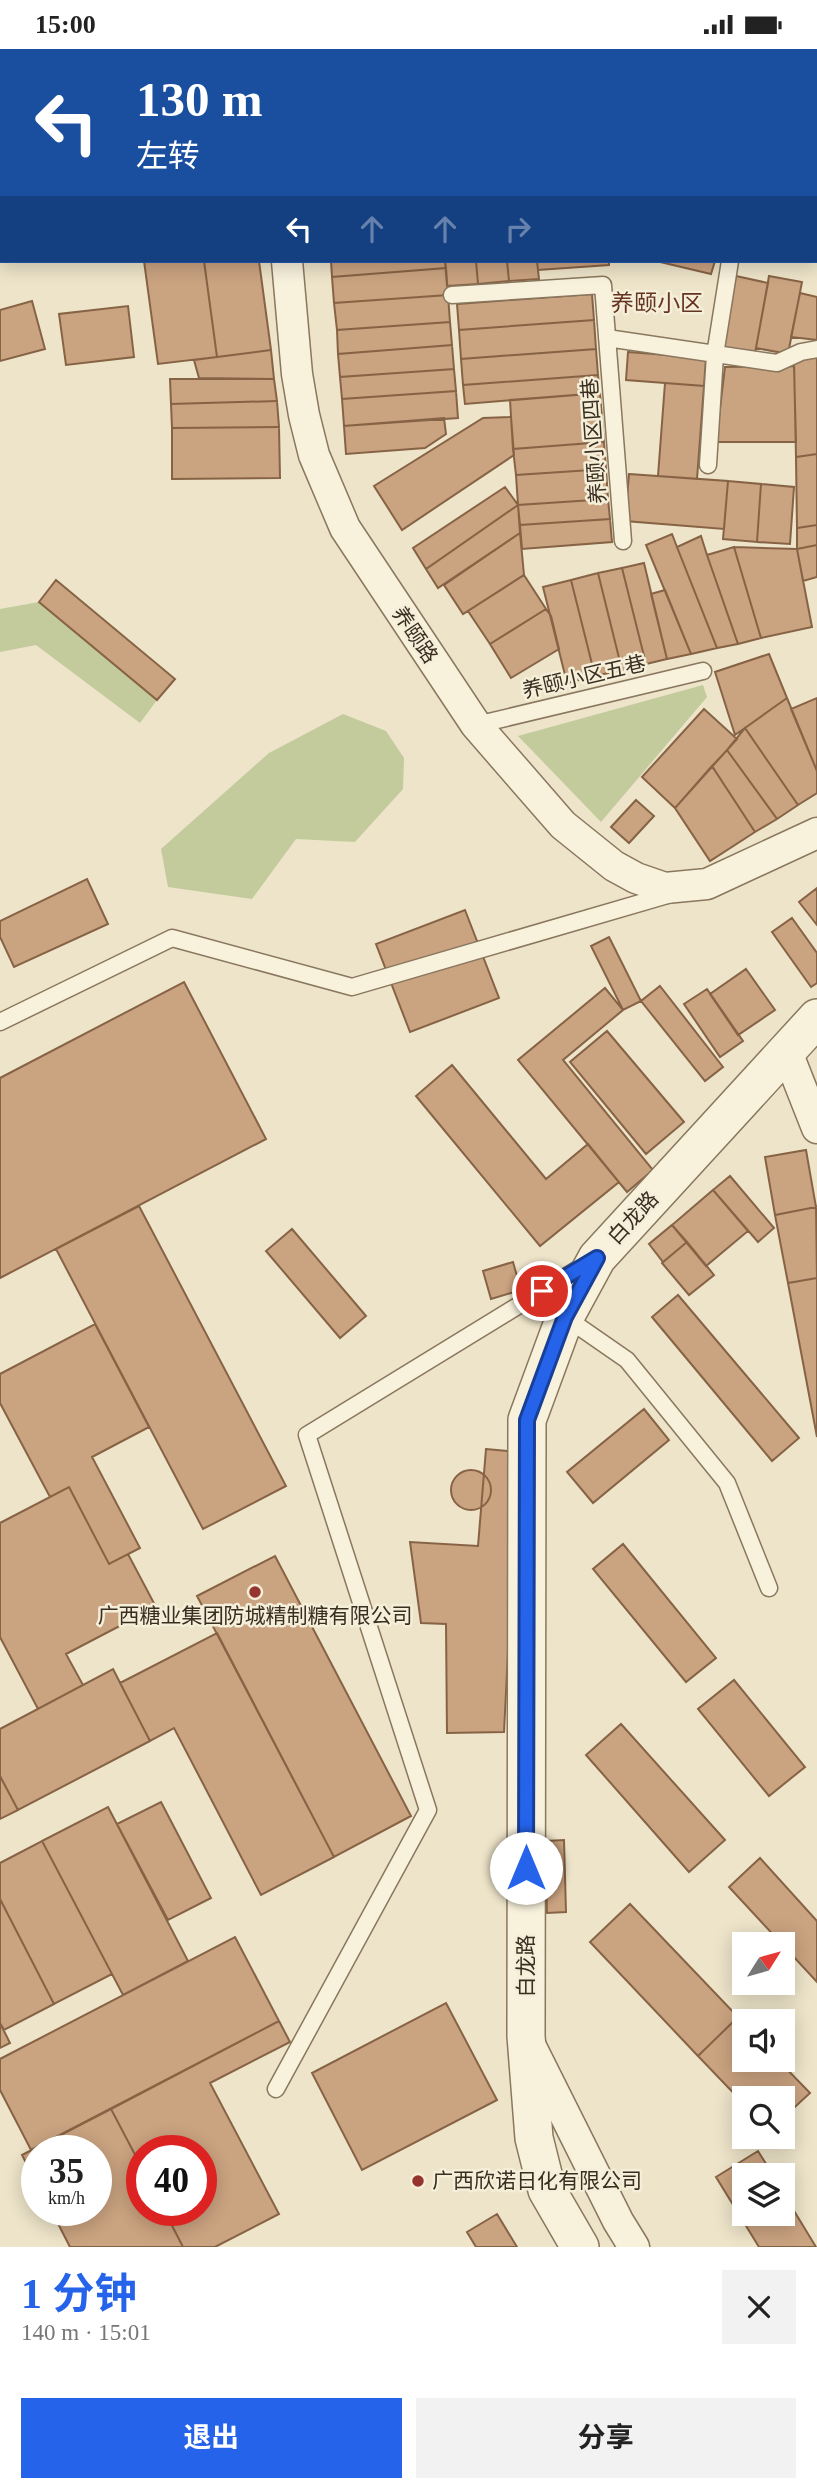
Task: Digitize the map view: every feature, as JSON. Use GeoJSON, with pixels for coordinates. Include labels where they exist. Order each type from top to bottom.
{"type":"FeatureCollection","features":[{"type":"Feature","properties":{"kind":"street","name":"养颐路"},"geometry":{"type":"LineString","coordinates":[[287,263],[297,374],[304,415],[314,455],[345,529],[476,725],[563,825],[614,866],[636,878],[665,888],[707,884],[817,833]]}},
{"type":"Feature","properties":{"kind":"street","name":"白龙路"},"geometry":{"type":"LineString","coordinates":[[580,2247],[547,2190],[534,2138],[526,2036],[527,1420],[565,1317],[597,1258],[817,1018]]}},
{"type":"Feature","properties":{"kind":"street"},"geometry":{"type":"LineString","coordinates":[[788,1052],[817,1128]]}},
{"type":"Feature","properties":{"kind":"street"},"geometry":{"type":"LineString","coordinates":[[526,2036],[618,2221],[634,2247]]}},
{"type":"Feature","properties":{"kind":"lane"},"geometry":{"type":"LineString","coordinates":[[708,464],[715,355],[730,263]]}},
{"type":"Feature","properties":{"kind":"lane","name":"养颐小区四巷"},"geometry":{"type":"LineString","coordinates":[[452,295],[603,285],[623,541]]}},
{"type":"Feature","properties":{"kind":"lane"},"geometry":{"type":"LineString","coordinates":[[607,338],[777,363],[801,352],[817,349]]}},
{"type":"Feature","properties":{"kind":"lane","name":"养颐小区五巷"},"geometry":{"type":"LineString","coordinates":[[476,725],[703,671]]}},
{"type":"Feature","properties":{"kind":"lane"},"geometry":{"type":"LineString","coordinates":[[0,1022],[172,938],[352,987],[707,884]]}},
{"type":"Feature","properties":{"kind":"lane"},"geometry":{"type":"LineString","coordinates":[[276,2089],[428,1810],[307,1435],[597,1258]]}},
{"type":"Feature","properties":{"kind":"lane"},"geometry":{"type":"LineString","coordinates":[[565,1317],[627,1360],[727,1483],[769,1588]]}},
{"type":"Feature","properties":{"kind":"green space"},"geometry":{"type":"Polygon","coordinates":[[[39,602],[157,700],[140,723],[36,645],[0,652],[0,609],[39,602]]]}},
{"type":"Feature","properties":{"kind":"green space"},"geometry":{"type":"Polygon","coordinates":[[[703,685],[707,697],[601,822],[518,736],[703,685]]]}},
{"type":"Feature","properties":{"kind":"green space"},"geometry":{"type":"Polygon","coordinates":[[[343,714],[386,731],[404,758],[403,789],[355,842],[296,839],[252,899],[168,887],[161,849],[269,753],[343,714]]]}},
{"type":"Feature","properties":{"kind":"building"},"geometry":{"type":"Polygon","coordinates":[[[144,263],[204,263],[217,357],[158,364],[144,263]]]}},
{"type":"Feature","properties":{"kind":"building"},"geometry":{"type":"Polygon","coordinates":[[[204,263],[259,263],[271,350],[217,357],[204,263]]]}},
{"type":"Feature","properties":{"kind":"building"},"geometry":{"type":"Polygon","coordinates":[[[331,263],[445,263],[446,268],[332,277],[331,263]]]}},
{"type":"Feature","properties":{"kind":"building"},"geometry":{"type":"Polygon","coordinates":[[[445,263],[476,263],[478,284],[447,286],[445,263]]]}},
{"type":"Feature","properties":{"kind":"building"},"geometry":{"type":"Polygon","coordinates":[[[476,263],[507,263],[509,281],[478,284],[476,263]]]}},
{"type":"Feature","properties":{"kind":"building"},"geometry":{"type":"Polygon","coordinates":[[[507,263],[537,263],[539,279],[509,281],[507,263]]]}},
{"type":"Feature","properties":{"kind":"building"},"geometry":{"type":"Polygon","coordinates":[[[537,263],[609,263],[609,265],[538,270],[537,263]]]}},
{"type":"Feature","properties":{"kind":"building"},"geometry":{"type":"Polygon","coordinates":[[[664,263],[714,263],[711,274],[664,263]]]}},
{"type":"Feature","properties":{"kind":"building"},"geometry":{"type":"Polygon","coordinates":[[[446,268],[448,295],[334,303],[332,277],[446,268]]]}},
{"type":"Feature","properties":{"kind":"building"},"geometry":{"type":"Polygon","coordinates":[[[736,276],[768,283],[755,353],[722,347],[736,276]]]}},
{"type":"Feature","properties":{"kind":"building"},"geometry":{"type":"Polygon","coordinates":[[[769,276],[802,282],[788,354],[756,348],[769,276]]]}},
{"type":"Feature","properties":{"kind":"building"},"geometry":{"type":"Polygon","coordinates":[[[800,293],[817,297],[817,340],[791,337],[800,293]]]}},
{"type":"Feature","properties":{"kind":"building"},"geometry":{"type":"Polygon","coordinates":[[[592,294],[594,320],[459,330],[457,304],[592,294]]]}},
{"type":"Feature","properties":{"kind":"building"},"geometry":{"type":"Polygon","coordinates":[[[448,295],[450,322],[337,330],[334,303],[448,295]]]}},
{"type":"Feature","properties":{"kind":"building"},"geometry":{"type":"Polygon","coordinates":[[[32,301],[45,349],[0,361],[0,310],[32,301]]]}},
{"type":"Feature","properties":{"kind":"building"},"geometry":{"type":"Polygon","coordinates":[[[128,306],[134,357],[66,365],[59,314],[128,306]]]}},
{"type":"Feature","properties":{"kind":"building"},"geometry":{"type":"Polygon","coordinates":[[[594,320],[596,349],[461,359],[459,330],[594,320]]]}},
{"type":"Feature","properties":{"kind":"building"},"geometry":{"type":"Polygon","coordinates":[[[450,322],[452,345],[338,354],[337,330],[450,322]]]}},
{"type":"Feature","properties":{"kind":"building"},"geometry":{"type":"Polygon","coordinates":[[[452,345],[454,369],[340,377],[338,354],[452,345]]]}},
{"type":"Feature","properties":{"kind":"building"},"geometry":{"type":"Polygon","coordinates":[[[596,349],[598,375],[463,385],[461,359],[596,349]]]}},
{"type":"Feature","properties":{"kind":"building"},"geometry":{"type":"Polygon","coordinates":[[[271,350],[274,379],[199,378],[194,360],[271,350]]]}},
{"type":"Feature","properties":{"kind":"building"},"geometry":{"type":"Polygon","coordinates":[[[628,352],[706,358],[704,386],[626,380],[628,352]]]}},
{"type":"Feature","properties":{"kind":"building"},"geometry":{"type":"Polygon","coordinates":[[[817,357],[817,454],[796,457],[794,360],[817,357]]]}},
{"type":"Feature","properties":{"kind":"building"},"geometry":{"type":"Polygon","coordinates":[[[794,366],[796,442],[716,442],[725,367],[794,366]]]}},
{"type":"Feature","properties":{"kind":"building"},"geometry":{"type":"Polygon","coordinates":[[[454,369],[456,391],[342,399],[340,377],[454,369]]]}},
{"type":"Feature","properties":{"kind":"building"},"geometry":{"type":"Polygon","coordinates":[[[598,375],[600,393],[465,404],[463,385],[598,375]]]}},
{"type":"Feature","properties":{"kind":"building"},"geometry":{"type":"Polygon","coordinates":[[[170,379],[274,379],[277,401],[171,404],[170,379]]]}},
{"type":"Feature","properties":{"kind":"building"},"geometry":{"type":"Polygon","coordinates":[[[665,383],[704,386],[697,479],[658,476],[665,383]]]}},
{"type":"Feature","properties":{"kind":"building"},"geometry":{"type":"Polygon","coordinates":[[[456,391],[458,418],[344,426],[342,399],[456,391]]]}},
{"type":"Feature","properties":{"kind":"building"},"geometry":{"type":"Polygon","coordinates":[[[600,393],[604,442],[513,449],[510,400],[600,393]]]}},
{"type":"Feature","properties":{"kind":"building"},"geometry":{"type":"Polygon","coordinates":[[[277,401],[279,427],[172,428],[171,404],[277,401]]]}},
{"type":"Feature","properties":{"kind":"building"},"geometry":{"type":"Polygon","coordinates":[[[511,417],[514,455],[402,530],[374,486],[483,418],[511,417]]]}},
{"type":"Feature","properties":{"kind":"building"},"geometry":{"type":"Polygon","coordinates":[[[444,418],[446,434],[425,448],[346,454],[344,426],[444,418]]]}},
{"type":"Feature","properties":{"kind":"building"},"geometry":{"type":"Polygon","coordinates":[[[279,427],[280,478],[172,479],[172,428],[279,427]]]}},
{"type":"Feature","properties":{"kind":"building"},"geometry":{"type":"Polygon","coordinates":[[[604,442],[606,469],[516,475],[513,449],[604,442]]]}},
{"type":"Feature","properties":{"kind":"building"},"geometry":{"type":"Polygon","coordinates":[[[817,454],[817,525],[797,528],[796,457],[817,454]]]}},
{"type":"Feature","properties":{"kind":"building"},"geometry":{"type":"Polygon","coordinates":[[[606,469],[608,499],[518,505],[516,475],[606,469]]]}},
{"type":"Feature","properties":{"kind":"building"},"geometry":{"type":"Polygon","coordinates":[[[629,474],[728,481],[724,529],[625,521],[629,474]]]}},
{"type":"Feature","properties":{"kind":"building"},"geometry":{"type":"Polygon","coordinates":[[[728,481],[761,484],[757,542],[723,539],[728,481]]]}},
{"type":"Feature","properties":{"kind":"building"},"geometry":{"type":"Polygon","coordinates":[[[761,484],[794,487],[790,544],[757,542],[761,484]]]}},
{"type":"Feature","properties":{"kind":"building"},"geometry":{"type":"Polygon","coordinates":[[[505,487],[518,505],[426,569],[413,548],[505,487]]]}},
{"type":"Feature","properties":{"kind":"building"},"geometry":{"type":"Polygon","coordinates":[[[608,499],[610,519],[520,525],[518,505],[608,499]]]}},
{"type":"Feature","properties":{"kind":"building"},"geometry":{"type":"Polygon","coordinates":[[[518,505],[520,533],[438,588],[426,569],[518,505]]]}},
{"type":"Feature","properties":{"kind":"building"},"geometry":{"type":"Polygon","coordinates":[[[610,519],[612,542],[522,549],[520,525],[610,519]]]}},
{"type":"Feature","properties":{"kind":"building"},"geometry":{"type":"Polygon","coordinates":[[[817,525],[817,545],[797,549],[797,528],[817,525]]]}},
{"type":"Feature","properties":{"kind":"building"},"geometry":{"type":"Polygon","coordinates":[[[520,533],[524,575],[463,614],[444,585],[520,533]]]}},
{"type":"Feature","properties":{"kind":"building"},"geometry":{"type":"Polygon","coordinates":[[[672,534],[717,648],[691,654],[646,545],[672,534]]]}},
{"type":"Feature","properties":{"kind":"building"},"geometry":{"type":"Polygon","coordinates":[[[701,536],[738,644],[717,648],[677,547],[701,536]]]}},
{"type":"Feature","properties":{"kind":"building"},"geometry":{"type":"Polygon","coordinates":[[[817,545],[817,577],[803,581],[797,549],[817,545]]]}},
{"type":"Feature","properties":{"kind":"building"},"geometry":{"type":"Polygon","coordinates":[[[734,547],[797,549],[812,627],[761,638],[734,547]]]}},
{"type":"Feature","properties":{"kind":"building"},"geometry":{"type":"Polygon","coordinates":[[[734,547],[761,638],[738,644],[707,555],[734,547]]]}},
{"type":"Feature","properties":{"kind":"building"},"geometry":{"type":"Polygon","coordinates":[[[644,563],[667,659],[646,664],[622,568],[644,563]]]}},
{"type":"Feature","properties":{"kind":"building"},"geometry":{"type":"Polygon","coordinates":[[[622,568],[646,664],[622,670],[598,573],[622,568]]]}},
{"type":"Feature","properties":{"kind":"building"},"geometry":{"type":"Polygon","coordinates":[[[598,573],[622,670],[595,676],[571,580],[598,573]]]}},
{"type":"Feature","properties":{"kind":"building"},"geometry":{"type":"Polygon","coordinates":[[[524,575],[546,609],[490,644],[468,611],[524,575]]]}},
{"type":"Feature","properties":{"kind":"building"},"geometry":{"type":"Polygon","coordinates":[[[56,580],[175,679],[157,700],[39,602],[56,580]]]}},
{"type":"Feature","properties":{"kind":"building"},"geometry":{"type":"Polygon","coordinates":[[[571,580],[595,676],[567,683],[543,587],[571,580]]]}},
{"type":"Feature","properties":{"kind":"building"},"geometry":{"type":"Polygon","coordinates":[[[665,590],[691,654],[667,659],[651,594],[665,590]]]}},
{"type":"Feature","properties":{"kind":"building"},"geometry":{"type":"Polygon","coordinates":[[[546,609],[551,616],[559,649],[511,678],[490,644],[546,609]]]}},
{"type":"Feature","properties":{"kind":"building"},"geometry":{"type":"Polygon","coordinates":[[[769,654],[787,698],[735,735],[715,672],[769,654]]]}},
{"type":"Feature","properties":{"kind":"building"},"geometry":{"type":"Polygon","coordinates":[[[787,698],[817,771],[817,793],[798,805],[745,728],[787,698]]]}},
{"type":"Feature","properties":{"kind":"building"},"geometry":{"type":"Polygon","coordinates":[[[817,698],[817,771],[791,709],[817,698]]]}},
{"type":"Feature","properties":{"kind":"building"},"geometry":{"type":"Polygon","coordinates":[[[704,709],[737,739],[675,808],[642,777],[704,709]]]}},
{"type":"Feature","properties":{"kind":"building"},"geometry":{"type":"Polygon","coordinates":[[[745,728],[798,805],[777,819],[727,750],[745,728]]]}},
{"type":"Feature","properties":{"kind":"building"},"geometry":{"type":"Polygon","coordinates":[[[727,750],[777,819],[755,832],[712,766],[727,750]]]}},
{"type":"Feature","properties":{"kind":"building"},"geometry":{"type":"Polygon","coordinates":[[[712,766],[755,832],[710,861],[675,808],[712,766]]]}},
{"type":"Feature","properties":{"kind":"building"},"geometry":{"type":"Polygon","coordinates":[[[636,800],[654,816],[629,843],[611,827],[636,800]]]}},
{"type":"Feature","properties":{"kind":"building"},"geometry":{"type":"Polygon","coordinates":[[[87,879],[108,924],[14,967],[0,937],[0,921],[87,879]]]}},
{"type":"Feature","properties":{"kind":"building"},"geometry":{"type":"Polygon","coordinates":[[[817,888],[817,925],[799,902],[817,888]]]}},
{"type":"Feature","properties":{"kind":"building"},"geometry":{"type":"Polygon","coordinates":[[[465,910],[499,998],[410,1032],[376,944],[465,910]]]}},
{"type":"Feature","properties":{"kind":"building"},"geometry":{"type":"Polygon","coordinates":[[[792,918],[817,953],[817,983],[811,987],[772,932],[792,918]]]}},
{"type":"Feature","properties":{"kind":"building"},"geometry":{"type":"Polygon","coordinates":[[[609,937],[641,1001],[623,1010],[591,946],[609,937]]]}},
{"type":"Feature","properties":{"kind":"building"},"geometry":{"type":"Polygon","coordinates":[[[746,969],[775,1010],[738,1035],[710,994],[746,969]]]}},
{"type":"Feature","properties":{"kind":"building"},"geometry":{"type":"Polygon","coordinates":[[[184,982],[266,1139],[0,1278],[0,1078],[184,982]]]}},
{"type":"Feature","properties":{"kind":"building"},"geometry":{"type":"Polygon","coordinates":[[[660,986],[723,1067],[705,1081],[641,1001],[660,986]]]}},
{"type":"Feature","properties":{"kind":"building"},"geometry":{"type":"Polygon","coordinates":[[[605,988],[623,1010],[563,1060],[653,1170],[627,1192],[518,1060],[605,988]]]}},
{"type":"Feature","properties":{"kind":"building"},"geometry":{"type":"Polygon","coordinates":[[[707,989],[743,1041],[720,1057],[684,1004],[707,989]]]}},
{"type":"Feature","properties":{"kind":"building"},"geometry":{"type":"Polygon","coordinates":[[[607,1031],[684,1122],[646,1154],[570,1062],[607,1031]]]}},
{"type":"Feature","properties":{"kind":"building"},"geometry":{"type":"Polygon","coordinates":[[[452,1065],[546,1179],[588,1144],[619,1182],[540,1246],[416,1096],[452,1065]]]}},
{"type":"Feature","properties":{"kind":"building"},"geometry":{"type":"Polygon","coordinates":[[[806,1150],[816,1207],[775,1215],[765,1157],[806,1150]]]}},
{"type":"Feature","properties":{"kind":"building"},"geometry":{"type":"Polygon","coordinates":[[[730,1176],[774,1228],[758,1242],[713,1190],[730,1176]]]}},
{"type":"Feature","properties":{"kind":"building"},"geometry":{"type":"Polygon","coordinates":[[[713,1190],[748,1231],[706,1266],[672,1225],[713,1190]]]}},
{"type":"Feature","properties":{"kind":"building"},"geometry":{"type":"Polygon","coordinates":[[[139,1206],[286,1486],[203,1529],[56,1249],[139,1206]]]}},
{"type":"Feature","properties":{"kind":"building"},"geometry":{"type":"Polygon","coordinates":[[[816,1207],[817,1278],[788,1283],[775,1215],[816,1207]]]}},
{"type":"Feature","properties":{"kind":"building"},"geometry":{"type":"Polygon","coordinates":[[[672,1225],[687,1242],[663,1262],[649,1244],[672,1225]]]}},
{"type":"Feature","properties":{"kind":"building"},"geometry":{"type":"Polygon","coordinates":[[[292,1229],[366,1316],[340,1338],[266,1251],[292,1229]]]}},
{"type":"Feature","properties":{"kind":"building"},"geometry":{"type":"Polygon","coordinates":[[[687,1242],[714,1275],[689,1295],[662,1263],[687,1242]]]}},
{"type":"Feature","properties":{"kind":"building"},"geometry":{"type":"Polygon","coordinates":[[[513,1262],[521,1290],[491,1299],[483,1271],[513,1262]]]}},
{"type":"Feature","properties":{"kind":"building"},"geometry":{"type":"Polygon","coordinates":[[[817,1278],[817,1437],[788,1283],[817,1278]]]}},
{"type":"Feature","properties":{"kind":"building"},"geometry":{"type":"Polygon","coordinates":[[[678,1295],[799,1438],[772,1461],[652,1317],[678,1295]]]}},
{"type":"Feature","properties":{"kind":"building"},"geometry":{"type":"Polygon","coordinates":[[[95,1324],[149,1427],[92,1457],[140,1548],[109,1564],[69,1487],[50,1497],[0,1403],[0,1374],[95,1324]]]}},
{"type":"Feature","properties":{"kind":"building"},"geometry":{"type":"Polygon","coordinates":[[[644,1409],[669,1440],[593,1503],[567,1472],[644,1409]]]}},
{"type":"Feature","properties":{"kind":"building"},"geometry":{"type":"Polygon","coordinates":[[[486,1449],[518,1452],[504,1732],[447,1733],[446,1624],[421,1623],[410,1542],[478,1546],[486,1449]]]}},
{"type":"Feature","properties":{"kind":"building"},"geometry":{"type":"Polygon","coordinates":[[[471,1470],[479,1471],[485,1476],[490,1482],[490,1498],[485,1504],[479,1509],[471,1510],[463,1509],[457,1504],[452,1498],[451,1490],[452,1482],[457,1476],[463,1471],[471,1470]]]}},
{"type":"Feature","properties":{"kind":"building"},"geometry":{"type":"Polygon","coordinates":[[[69,1487],[109,1564],[128,1554],[156,1607],[66,1654],[83,1685],[38,1709],[0,1637],[0,1523],[69,1487]]]}},
{"type":"Feature","properties":{"kind":"building"},"geometry":{"type":"Polygon","coordinates":[[[623,1544],[716,1658],[686,1682],[593,1569],[623,1544]]]}},
{"type":"Feature","properties":{"kind":"building"},"geometry":{"type":"Polygon","coordinates":[[[275,1556],[411,1816],[334,1857],[197,1596],[275,1556]]]}},
{"type":"Feature","properties":{"kind":"building"},"geometry":{"type":"Polygon","coordinates":[[[217,1633],[334,1857],[261,1895],[174,1728],[150,1741],[120,1683],[217,1633]]]}},
{"type":"Feature","properties":{"kind":"building"},"geometry":{"type":"Polygon","coordinates":[[[113,1669],[150,1741],[18,1810],[0,1776],[0,1729],[113,1669]]]}},
{"type":"Feature","properties":{"kind":"building"},"geometry":{"type":"Polygon","coordinates":[[[734,1680],[805,1767],[769,1796],[698,1709],[734,1680]]]}},
{"type":"Feature","properties":{"kind":"building"},"geometry":{"type":"Polygon","coordinates":[[[621,1724],[725,1840],[689,1872],[586,1755],[621,1724]]]}},
{"type":"Feature","properties":{"kind":"building"},"geometry":{"type":"Polygon","coordinates":[[[0,1776],[18,1810],[0,1819],[0,1776]]]}},
{"type":"Feature","properties":{"kind":"building"},"geometry":{"type":"Polygon","coordinates":[[[161,1802],[211,1898],[168,1920],[117,1824],[161,1802]]]}},
{"type":"Feature","properties":{"kind":"building"},"geometry":{"type":"Polygon","coordinates":[[[108,1807],[188,1961],[123,1995],[42,1841],[108,1807]]]}},
{"type":"Feature","properties":{"kind":"building"},"geometry":{"type":"Polygon","coordinates":[[[564,1840],[566,1912],[547,1913],[545,1841],[564,1840]]]}},
{"type":"Feature","properties":{"kind":"building"},"geometry":{"type":"Polygon","coordinates":[[[42,1841],[112,1974],[54,2004],[0,1899],[0,1863],[42,1841]]]}},
{"type":"Feature","properties":{"kind":"building"},"geometry":{"type":"Polygon","coordinates":[[[760,1858],[817,1921],[817,1982],[795,1958],[795,1932],[771,1932],[729,1887],[760,1858]]]}},
{"type":"Feature","properties":{"kind":"building"},"geometry":{"type":"Polygon","coordinates":[[[0,1899],[54,2004],[4,2030],[0,2023],[0,1899]]]}},
{"type":"Feature","properties":{"kind":"building"},"geometry":{"type":"Polygon","coordinates":[[[630,1904],[732,2011],[732,2023],[698,2056],[590,1942],[630,1904]]]}},
{"type":"Feature","properties":{"kind":"building"},"geometry":{"type":"Polygon","coordinates":[[[235,1937],[279,2021],[60,2135],[23,2135],[0,2090],[0,2059],[235,1937]]]}},
{"type":"Feature","properties":{"kind":"building"},"geometry":{"type":"Polygon","coordinates":[[[446,2003],[497,2100],[362,2170],[312,2073],[446,2003]]]}},
{"type":"Feature","properties":{"kind":"building"},"geometry":{"type":"Polygon","coordinates":[[[279,2021],[290,2042],[210,2083],[279,2214],[215,2247],[183,2247],[172,2226],[217,2226],[217,2135],[126,2135],[126,2138],[111,2109],[279,2021]]]}},
{"type":"Feature","properties":{"kind":"building"},"geometry":{"type":"Polygon","coordinates":[[[0,2023],[10,2043],[0,2048],[0,2023]]]}},
{"type":"Feature","properties":{"kind":"building"},"geometry":{"type":"Polygon","coordinates":[[[732,2023],[732,2072],[790,2072],[810,2093],[795,2107],[795,2086],[732,2086],[732,2091],[698,2056],[732,2023]]]}},
{"type":"Feature","properties":{"kind":"building"},"geometry":{"type":"Polygon","coordinates":[[[111,2109],[126,2138],[126,2226],[172,2226],[183,2247],[70,2247],[59,2226],[112,2226],[112,2135],[61,2135],[111,2109]]]}},
{"type":"Feature","properties":{"kind":"building"},"geometry":{"type":"Polygon","coordinates":[[[758,2151],[766,2163],[739,2163],[758,2151]]]}},
{"type":"Feature","properties":{"kind":"building"},"geometry":{"type":"Polygon","coordinates":[[[732,2167],[732,2203],[716,2177],[732,2167]]]}},
{"type":"Feature","properties":{"kind":"building"},"geometry":{"type":"Polygon","coordinates":[[[795,2212],[816,2247],[759,2247],[746,2226],[795,2226],[795,2212]]]}},
{"type":"Feature","properties":{"kind":"building"},"geometry":{"type":"Polygon","coordinates":[[[497,2214],[517,2247],[476,2247],[467,2232],[497,2214]]]}},
{"type":"Feature","properties":{"kind":"place","name":"广西糖业集团防城精制糖有限公司"},"geometry":{"type":"Point","coordinates":[255,1592]}},
{"type":"Feature","properties":{"kind":"place","name":"广西欣诺日化有限公司"},"geometry":{"type":"Point","coordinates":[418,2181]}},
{"type":"Feature","properties":{"kind":"district","name":"养颐小区"},"geometry":{"type":"Point","coordinates":[657,303]}},
{"type":"Feature","properties":{"kind":"route"},"geometry":{"type":"LineString","coordinates":[[526,1868],[527,1420],[565,1317],[597,1258],[542,1291]]}}]}
